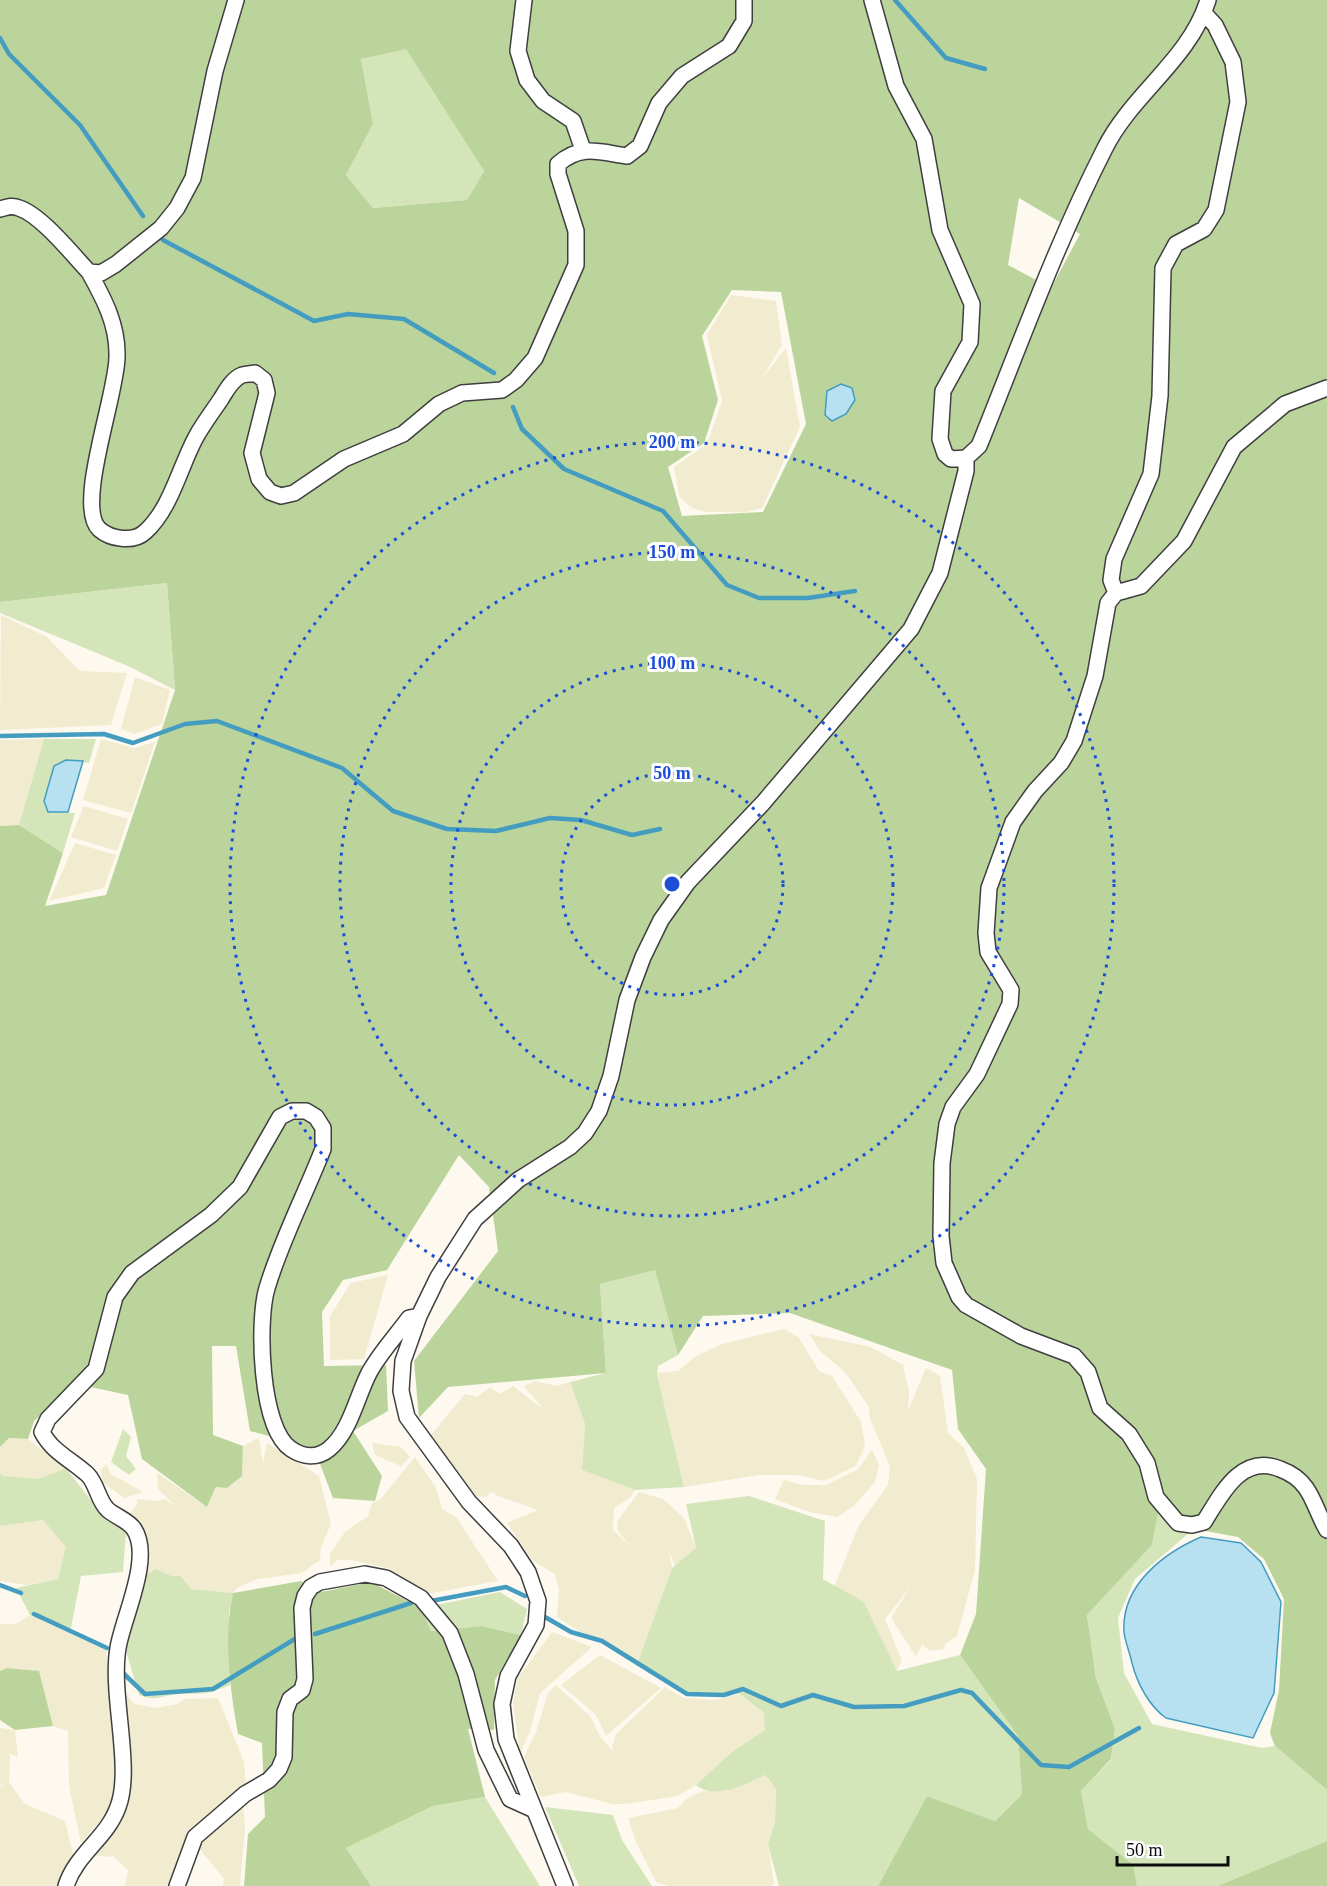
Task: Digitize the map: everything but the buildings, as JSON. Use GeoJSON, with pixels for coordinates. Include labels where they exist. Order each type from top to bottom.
{"type":"FeatureCollection","features":[{"type":"Feature","properties":{"kind":"street"},"geometry":{"type":"LineString","coordinates":[[89,272],[101,273],[116,264],[160,228],[177,208],[193,178],[215,71],[236,0]]}},
{"type":"Feature","properties":{"kind":"street"},"geometry":{"type":"LineString","coordinates":[[524,0],[518,51],[527,80],[543,101],[573,121],[583,150]]}},
{"type":"Feature","properties":{"kind":"street"},"geometry":{"type":"LineString","coordinates":[[0,209],[10,206],[20,208],[37,220],[89,272],[105,301],[115,330],[117,357],[113,390],[91,490],[91,516],[99,528],[110,536],[127,539],[144,534],[159,514],[196,437],[231,384],[241,375],[255,373],[264,380],[267,393],[252,453],[259,479],[270,492],[281,496],[294,493],[344,459],[404,434],[439,404],[462,393],[502,390],[516,380],[535,358],[576,265],[576,231],[558,174],[558,164],[568,155],[583,150],[627,156],[640,146],[659,103],[682,76],[729,46],[744,21],[744,0]]}},
{"type":"Feature","properties":{"kind":"street"},"geometry":{"type":"LineString","coordinates":[[872,0],[896,86],[924,139],[940,230],[972,304],[969,342],[943,391],[940,439],[945,454],[951,459],[966,458]]}},
{"type":"Feature","properties":{"kind":"street"},"geometry":{"type":"LineString","coordinates":[[564,1886],[506,1739],[502,1704],[508,1676],[536,1625],[538,1600],[528,1572],[511,1546],[469,1502],[407,1417],[401,1391],[403,1361],[419,1316],[438,1277],[475,1219],[518,1180],[570,1147],[585,1133],[599,1111],[611,1076],[627,1000],[639,967],[661,920],[681,891],[764,803],[911,629],[940,573],[966,458],[979,446],[1038,301],[1105,147],[1125,117],[1188,41],[1206,6]]}},
{"type":"Feature","properties":{"kind":"street"},"geometry":{"type":"LineString","coordinates":[[1116,593],[1111,580],[1114,559],[1151,474],[1160,396],[1163,268],[1176,244],[1204,230],[1216,210],[1238,102],[1233,62],[1206,6]]}},
{"type":"Feature","properties":{"kind":"street"},"geometry":{"type":"LineString","coordinates":[[1327,388],[1285,404],[1234,447],[1184,541],[1141,586],[1116,593],[1108,603],[1095,676],[1074,741],[1061,763],[1035,790],[1013,822],[989,888],[986,933],[988,952],[1011,990],[1010,1004],[976,1074],[953,1107],[947,1124],[942,1162],[941,1236],[944,1263],[959,1297],[966,1305],[1021,1336],[1074,1356],[1088,1371],[1100,1408],[1129,1434],[1147,1464],[1156,1497],[1178,1523],[1192,1525],[1204,1522],[1228,1484],[1242,1470],[1269,1464],[1294,1475],[1327,1530]]}},
{"type":"Feature","properties":{"kind":"street"},"geometry":{"type":"LineString","coordinates":[[66,1886],[71,1871],[110,1825],[119,1805],[122,1780],[117,1649],[140,1570],[140,1551],[134,1529],[106,1508],[89,1476],[47,1443],[42,1432],[48,1419],[96,1369],[115,1297],[132,1273],[212,1215],[240,1187],[280,1117],[292,1111],[306,1111],[316,1118],[323,1128],[323,1149],[266,1290],[262,1324],[265,1384],[271,1416],[282,1442],[303,1456],[314,1456],[328,1450],[340,1436],[370,1371],[410,1318],[419,1316]]}},
{"type":"Feature","properties":{"kind":"street"},"geometry":{"type":"LineString","coordinates":[[177,1886],[195,1838],[245,1794],[269,1780],[279,1769],[284,1757],[285,1712],[290,1699],[302,1690],[305,1679],[302,1608],[304,1596],[311,1587],[320,1582],[365,1574],[386,1578],[421,1598],[450,1634],[465,1674],[486,1750],[510,1799],[532,1809]]}},
{"type":"Feature","properties":{"kind":"shaded area"},"geometry":{"type":"Polygon","coordinates":[[[731,295],[776,301],[782,345],[762,378],[786,348],[800,427],[762,508],[745,512],[705,512],[692,508],[680,498],[674,467],[707,444],[722,401],[707,335],[731,295]]]}},
{"type":"Feature","properties":{"kind":"shaded area"},"geometry":{"type":"Polygon","coordinates":[[[1,615],[47,637],[80,671],[127,673],[111,725],[0,730],[1,615]]]}},
{"type":"Feature","properties":{"kind":"shaded area"},"geometry":{"type":"Polygon","coordinates":[[[135,677],[170,690],[162,724],[135,734],[121,729],[135,677]]]}},
{"type":"Feature","properties":{"kind":"shaded area"},"geometry":{"type":"Polygon","coordinates":[[[44,739],[19,825],[0,826],[0,740],[44,739]]]}},
{"type":"Feature","properties":{"kind":"shaded area"},"geometry":{"type":"Polygon","coordinates":[[[101,739],[134,748],[155,742],[131,813],[83,800],[101,739]]]}},
{"type":"Feature","properties":{"kind":"shaded area"},"geometry":{"type":"Polygon","coordinates":[[[84,806],[128,819],[117,851],[71,837],[84,806]]]}},
{"type":"Feature","properties":{"kind":"shaded area"},"geometry":{"type":"Polygon","coordinates":[[[75,843],[116,855],[104,888],[49,901],[75,843]]]}},
{"type":"Feature","properties":{"kind":"shaded area"},"geometry":{"type":"Polygon","coordinates":[[[388,1275],[364,1359],[330,1360],[330,1316],[351,1283],[388,1275]]]}},
{"type":"Feature","properties":{"kind":"shaded area"},"geometry":{"type":"Polygon","coordinates":[[[784,1329],[799,1338],[819,1371],[832,1376],[861,1422],[865,1446],[856,1466],[824,1481],[798,1475],[759,1475],[684,1487],[657,1373],[678,1371],[696,1356],[722,1344],[784,1329]]]}},
{"type":"Feature","properties":{"kind":"shaded area"},"geometry":{"type":"Polygon","coordinates":[[[809,1334],[871,1347],[903,1365],[909,1391],[908,1410],[926,1368],[940,1376],[948,1433],[964,1448],[977,1479],[975,1570],[957,1636],[945,1644],[944,1649],[930,1651],[922,1644],[916,1657],[891,1618],[911,1586],[885,1619],[902,1661],[897,1671],[864,1602],[834,1587],[859,1525],[888,1485],[890,1466],[870,1419],[869,1407],[845,1372],[820,1351],[809,1334]]]}},
{"type":"Feature","properties":{"kind":"shaded area"},"geometry":{"type":"Polygon","coordinates":[[[535,1381],[557,1386],[570,1382],[585,1424],[582,1470],[635,1490],[630,1498],[614,1508],[613,1530],[630,1546],[617,1529],[618,1520],[639,1492],[663,1499],[684,1518],[696,1548],[675,1566],[669,1551],[672,1568],[638,1662],[603,1640],[580,1632],[557,1617],[559,1590],[555,1574],[533,1561],[507,1523],[538,1510],[498,1496],[493,1492],[484,1497],[476,1496],[431,1435],[465,1394],[477,1397],[490,1387],[500,1394],[513,1386],[544,1410],[524,1386],[535,1381]]]}},
{"type":"Feature","properties":{"kind":"shaded area"},"geometry":{"type":"Polygon","coordinates":[[[9,1438],[28,1439],[66,1468],[38,1479],[4,1476],[0,1473],[0,1447],[9,1438]]]}},
{"type":"Feature","properties":{"kind":"shaded area"},"geometry":{"type":"Polygon","coordinates":[[[259,1438],[263,1463],[267,1443],[319,1476],[331,1524],[321,1547],[320,1560],[302,1573],[258,1579],[237,1588],[233,1593],[191,1589],[181,1576],[172,1576],[156,1569],[146,1575],[148,1557],[135,1520],[128,1515],[137,1505],[137,1499],[155,1501],[165,1499],[177,1508],[158,1489],[157,1473],[207,1507],[217,1487],[227,1488],[242,1476],[243,1446],[259,1438]]]}},
{"type":"Feature","properties":{"kind":"shaded area"},"geometry":{"type":"Polygon","coordinates":[[[372,1443],[401,1447],[410,1457],[401,1466],[375,1455],[372,1443]]]}},
{"type":"Feature","properties":{"kind":"shaded area"},"geometry":{"type":"Polygon","coordinates":[[[872,1450],[879,1465],[875,1482],[854,1506],[837,1517],[809,1512],[775,1499],[784,1480],[802,1485],[826,1485],[858,1469],[872,1450]]]}},
{"type":"Feature","properties":{"kind":"shaded area"},"geometry":{"type":"Polygon","coordinates":[[[415,1457],[436,1488],[442,1509],[456,1517],[498,1581],[422,1595],[388,1568],[350,1560],[338,1560],[330,1566],[330,1554],[345,1532],[368,1516],[372,1503],[380,1500],[415,1457]]]}},
{"type":"Feature","properties":{"kind":"shaded area"},"geometry":{"type":"Polygon","coordinates":[[[106,1464],[111,1474],[143,1492],[124,1498],[102,1482],[101,1470],[106,1464]]]}},
{"type":"Feature","properties":{"kind":"shaded area"},"geometry":{"type":"Polygon","coordinates":[[[43,1520],[67,1547],[58,1579],[27,1585],[0,1581],[0,1526],[43,1520]]]}},
{"type":"Feature","properties":{"kind":"shaded area"},"geometry":{"type":"Polygon","coordinates":[[[30,1615],[106,1650],[116,1784],[107,1813],[81,1843],[69,1786],[68,1731],[53,1726],[39,1672],[7,1668],[0,1671],[0,1624],[16,1624],[30,1615]]]}},
{"type":"Feature","properties":{"kind":"shaded area"},"geometry":{"type":"Polygon","coordinates":[[[552,1632],[592,1647],[540,1693],[530,1731],[520,1754],[513,1702],[518,1678],[552,1632]]]}},
{"type":"Feature","properties":{"kind":"shaded area"},"geometry":{"type":"Polygon","coordinates":[[[600,1655],[661,1688],[606,1736],[596,1715],[561,1685],[600,1655]]]}},
{"type":"Feature","properties":{"kind":"shaded area"},"geometry":{"type":"Polygon","coordinates":[[[556,1685],[590,1716],[601,1738],[615,1753],[612,1747],[616,1734],[665,1687],[684,1698],[716,1700],[740,1694],[764,1713],[766,1730],[732,1752],[696,1785],[678,1796],[626,1804],[612,1804],[566,1792],[541,1797],[524,1757],[536,1732],[548,1693],[556,1685]]]}},
{"type":"Feature","properties":{"kind":"shaded area"},"geometry":{"type":"Polygon","coordinates":[[[124,1692],[134,1704],[156,1708],[178,1704],[184,1699],[218,1698],[244,1762],[246,1788],[231,1796],[193,1832],[182,1848],[168,1886],[125,1886],[128,1870],[114,1857],[88,1855],[120,1819],[124,1692]]]}},
{"type":"Feature","properties":{"kind":"shaded area"},"geometry":{"type":"Polygon","coordinates":[[[0,1728],[15,1730],[18,1757],[10,1754],[9,1782],[25,1804],[65,1821],[74,1858],[59,1879],[59,1886],[0,1886],[0,1787],[5,1784],[0,1785],[0,1728]]]}},
{"type":"Feature","properties":{"kind":"shaded area"},"geometry":{"type":"Polygon","coordinates":[[[764,1775],[776,1789],[775,1821],[768,1845],[774,1884],[772,1886],[669,1886],[656,1882],[636,1842],[628,1818],[678,1808],[686,1799],[703,1791],[725,1791],[764,1775]]]}},
{"type":"Feature","properties":{"kind":"shaded area"},"geometry":{"type":"Polygon","coordinates":[[[243,1804],[245,1829],[240,1886],[223,1886],[224,1879],[198,1847],[209,1831],[233,1816],[243,1804]]]}},
{"type":"Feature","properties":{"kind":"green space"},"geometry":{"type":"Polygon","coordinates":[[[0,0],[1327,0],[1327,1790],[1275,1746],[1270,1733],[1279,1690],[1284,1599],[1264,1559],[1238,1537],[1200,1530],[1170,1506],[1158,1514],[1152,1545],[1087,1615],[1096,1678],[1115,1729],[1111,1759],[1081,1791],[1088,1829],[1133,1865],[1137,1886],[878,1886],[927,1796],[995,1821],[1022,1794],[1018,1736],[960,1655],[976,1614],[986,1469],[958,1429],[952,1370],[790,1313],[703,1316],[678,1355],[655,1270],[600,1284],[606,1373],[448,1387],[419,1418],[414,1361],[498,1251],[489,1187],[459,1155],[387,1270],[343,1280],[322,1312],[324,1366],[386,1365],[388,1411],[353,1431],[382,1476],[375,1501],[333,1498],[314,1448],[250,1431],[236,1346],[212,1346],[213,1435],[243,1446],[242,1476],[227,1488],[216,1487],[207,1507],[142,1459],[128,1395],[76,1384],[34,1421],[28,1439],[9,1438],[0,1447],[0,826],[19,825],[63,853],[45,906],[106,895],[175,690],[167,583],[0,602],[0,0]],[[406,49],[361,59],[373,124],[346,175],[373,208],[467,200],[484,171],[406,49]],[[1019,198],[1008,265],[1051,288],[1080,234],[1019,198]],[[732,290],[702,336],[718,400],[704,443],[668,467],[682,516],[763,512],[806,424],[781,292],[732,290]]]}},
{"type":"Feature","properties":{"kind":"green space"},"geometry":{"type":"Polygon","coordinates":[[[406,48],[484,171],[467,200],[373,208],[346,175],[373,124],[361,59],[406,48]]]}},
{"type":"Feature","properties":{"kind":"green space"},"geometry":{"type":"Polygon","coordinates":[[[167,583],[175,690],[128,666],[0,613],[0,602],[167,583]]]}},
{"type":"Feature","properties":{"kind":"green space"},"geometry":{"type":"Polygon","coordinates":[[[44,739],[96,739],[89,763],[66,760],[54,766],[44,801],[48,812],[75,813],[63,853],[19,825],[44,739]]]}},
{"type":"Feature","properties":{"kind":"green space"},"geometry":{"type":"Polygon","coordinates":[[[655,1270],[678,1355],[658,1366],[657,1374],[684,1487],[635,1490],[582,1470],[585,1424],[570,1382],[606,1373],[600,1284],[655,1270]]]}},
{"type":"Feature","properties":{"kind":"green space"},"geometry":{"type":"Polygon","coordinates":[[[123,1429],[131,1437],[126,1456],[136,1469],[129,1475],[111,1462],[123,1429]]]}},
{"type":"Feature","properties":{"kind":"green space"},"geometry":{"type":"Polygon","coordinates":[[[66,1468],[102,1515],[126,1532],[123,1572],[81,1576],[70,1633],[30,1615],[16,1588],[58,1579],[66,1547],[43,1520],[0,1526],[0,1473],[4,1476],[38,1479],[66,1468]]]}},
{"type":"Feature","properties":{"kind":"green space"},"geometry":{"type":"Polygon","coordinates":[[[749,1496],[825,1521],[823,1579],[864,1602],[897,1671],[960,1655],[1018,1736],[1022,1794],[995,1821],[927,1796],[878,1886],[779,1886],[768,1845],[775,1821],[776,1789],[765,1775],[721,1791],[704,1790],[696,1785],[732,1752],[765,1730],[764,1713],[740,1694],[688,1692],[638,1662],[672,1568],[696,1548],[686,1504],[749,1496]]]}},
{"type":"Feature","properties":{"kind":"green space"},"geometry":{"type":"Polygon","coordinates":[[[1158,1514],[1189,1533],[1135,1579],[1118,1618],[1124,1673],[1152,1724],[1262,1748],[1275,1746],[1327,1790],[1327,1841],[1217,1886],[1137,1886],[1132,1865],[1088,1829],[1081,1791],[1111,1760],[1115,1729],[1096,1678],[1087,1615],[1152,1545],[1158,1514]]]}},
{"type":"Feature","properties":{"kind":"green space"},"geometry":{"type":"Polygon","coordinates":[[[156,1569],[172,1576],[181,1576],[191,1589],[233,1593],[229,1613],[230,1685],[205,1693],[155,1698],[139,1695],[126,1651],[146,1575],[156,1569]]]}},
{"type":"Feature","properties":{"kind":"green space"},"geometry":{"type":"Polygon","coordinates":[[[301,1581],[316,1593],[371,1582],[421,1608],[431,1631],[482,1626],[521,1635],[495,1680],[494,1730],[468,1729],[485,1797],[433,1806],[346,1848],[371,1886],[244,1886],[248,1834],[265,1817],[262,1743],[238,1734],[232,1699],[228,1628],[233,1593],[301,1581]]]}},
{"type":"Feature","properties":{"kind":"green space"},"geometry":{"type":"Polygon","coordinates":[[[500,1592],[527,1609],[521,1635],[482,1626],[431,1631],[421,1608],[500,1592]]]}},
{"type":"Feature","properties":{"kind":"green space"},"geometry":{"type":"Polygon","coordinates":[[[7,1668],[39,1671],[53,1726],[15,1730],[0,1720],[0,1671],[7,1668]]]}},
{"type":"Feature","properties":{"kind":"green space"},"geometry":{"type":"Polygon","coordinates":[[[485,1797],[540,1886],[371,1886],[346,1848],[433,1806],[485,1797]]]}},
{"type":"Feature","properties":{"kind":"green space"},"geometry":{"type":"Polygon","coordinates":[[[545,1807],[613,1815],[622,1840],[652,1886],[579,1886],[545,1807]]]}},
{"type":"Feature","properties":{"kind":"green space"},"geometry":{"type":"Polygon","coordinates":[[[1327,1841],[1327,1886],[1217,1886],[1327,1841]]]}},
{"type":"Feature","properties":{"kind":"water"},"geometry":{"type":"Polygon","coordinates":[[[841,384],[852,388],[855,400],[846,414],[832,421],[825,415],[827,391],[841,384]]]}},
{"type":"Feature","properties":{"kind":"water"},"geometry":{"type":"Polygon","coordinates":[[[66,760],[83,761],[68,812],[48,812],[44,801],[54,766],[66,760]]]}},
{"type":"Feature","properties":{"kind":"water"},"geometry":{"type":"Polygon","coordinates":[[[1201,1537],[1241,1543],[1261,1562],[1281,1602],[1274,1693],[1253,1738],[1166,1718],[1149,1701],[1140,1686],[1125,1640],[1125,1615],[1137,1586],[1148,1573],[1173,1552],[1201,1537]]]}},
{"type":"Feature","properties":{"kind":"waterway"},"geometry":{"type":"LineString","coordinates":[[895,0],[946,58],[985,69]]}},
{"type":"Feature","properties":{"kind":"waterway"},"geometry":{"type":"LineString","coordinates":[[0,38],[9,54],[80,125],[143,216]]}},
{"type":"Feature","properties":{"kind":"waterway"},"geometry":{"type":"LineString","coordinates":[[163,240],[314,321],[348,314],[404,319],[494,373]]}},
{"type":"Feature","properties":{"kind":"waterway"},"geometry":{"type":"LineString","coordinates":[[513,407],[522,429],[564,469],[663,511],[727,585],[759,598],[808,598],[855,591]]}},
{"type":"Feature","properties":{"kind":"waterway"},"geometry":{"type":"LineString","coordinates":[[0,736],[104,734],[133,743],[185,724],[217,721],[342,768],[393,811],[447,829],[496,831],[550,818],[581,820],[632,835],[660,829]]}},
{"type":"Feature","properties":{"kind":"waterway"},"geometry":{"type":"LineString","coordinates":[[0,1585],[21,1593]]}},
{"type":"Feature","properties":{"kind":"waterway"},"geometry":{"type":"LineString","coordinates":[[431,1601],[506,1587],[525,1596]]}},
{"type":"Feature","properties":{"kind":"waterway"},"geometry":{"type":"LineString","coordinates":[[315,1634],[411,1603]]}},
{"type":"Feature","properties":{"kind":"waterway"},"geometry":{"type":"LineString","coordinates":[[34,1614],[107,1648]]}},
{"type":"Feature","properties":{"kind":"waterway"},"geometry":{"type":"LineString","coordinates":[[545,1617],[571,1632],[602,1641],[687,1694],[724,1695],[743,1689],[781,1706],[813,1695],[854,1707],[904,1706],[961,1690],[972,1693],[1041,1765],[1069,1767],[1139,1728]]}},
{"type":"Feature","properties":{"kind":"waterway"},"geometry":{"type":"LineString","coordinates":[[124,1674],[145,1694],[213,1689],[298,1637]]}}]}
